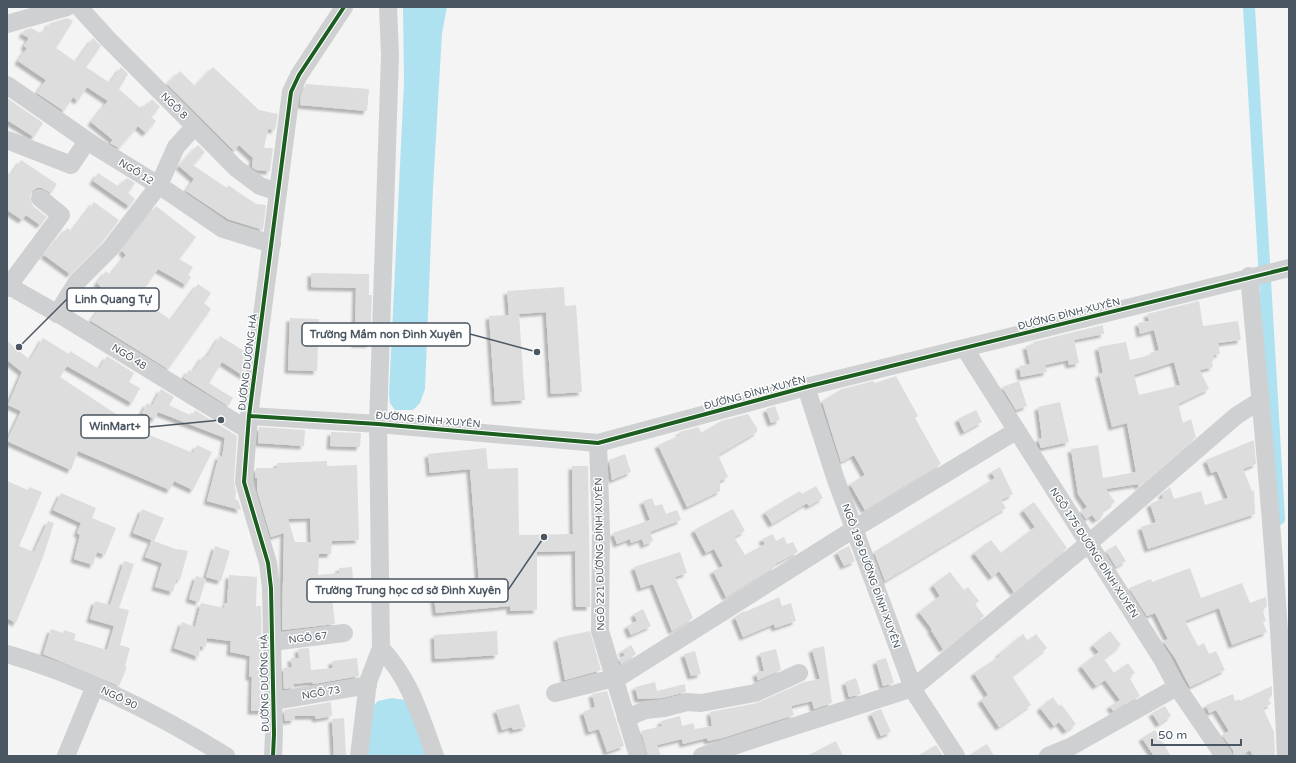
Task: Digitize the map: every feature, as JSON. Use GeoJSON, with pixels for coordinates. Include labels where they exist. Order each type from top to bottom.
{"type":"FeatureCollection","features":[{"type":"Feature","properties":{"kind":"street"},"geometry":{"type":"LineString","coordinates":[[7,24],[67,7]]}},
{"type":"Feature","properties":{"kind":"street","name":"NGÕ 8"},"geometry":{"type":"LineString","coordinates":[[79,7],[107,38],[236,168],[260,186],[278,192]]}},
{"type":"Feature","properties":{"kind":"street","name":"ĐƯỜNG DƯƠNG HÀ"},"geometry":{"type":"LineString","coordinates":[[273,756],[271,588],[268,563],[244,482],[249,423],[291,92],[299,75],[344,7]]}},
{"type":"Feature","properties":{"kind":"street"},"geometry":{"type":"LineString","coordinates":[[359,756],[368,685],[374,664],[381,648],[378,424],[390,55],[388,7]]}},
{"type":"Feature","properties":{"kind":"street","name":"NGÕ 12"},"geometry":{"type":"LineString","coordinates":[[7,85],[87,141],[223,228],[272,244]]}},
{"type":"Feature","properties":{"kind":"street"},"geometry":{"type":"LineString","coordinates":[[57,314],[77,282],[110,249],[159,186],[176,147],[194,127]]}},
{"type":"Feature","properties":{"kind":"street"},"geometry":{"type":"LineString","coordinates":[[7,140],[71,166],[87,141]]}},
{"type":"Feature","properties":{"kind":"street"},"geometry":{"type":"LineString","coordinates":[[8,287],[60,215],[40,198]]}},
{"type":"Feature","properties":{"kind":"street"},"geometry":{"type":"LineString","coordinates":[[1266,272],[1260,400],[1282,661],[1286,756]]}},
{"type":"Feature","properties":{"kind":"street","name":"ĐƯỜNG ĐÌNH XUYÊN"},"geometry":{"type":"LineString","coordinates":[[249,423],[378,424],[598,443],[806,387],[965,349],[1266,272]]}},
{"type":"Feature","properties":{"kind":"street","name":"NGÕ 48"},"geometry":{"type":"LineString","coordinates":[[8,287],[249,423]]}},
{"type":"Feature","properties":{"kind":"street","name":"NGÕ 175 ĐƯỜNG ĐÌNH XUYÊN"},"geometry":{"type":"LineString","coordinates":[[965,349],[1162,659],[1177,687],[1224,756]]}},
{"type":"Feature","properties":{"kind":"street","name":"NGÕ 199 ĐƯỜNG ĐÌNH XUYÊN"},"geometry":{"type":"LineString","coordinates":[[806,387],[854,529],[913,688],[956,756]]}},
{"type":"Feature","properties":{"kind":"street"},"geometry":{"type":"LineString","coordinates":[[702,756],[913,688],[1089,543],[1236,416],[1260,400]]}},
{"type":"Feature","properties":{"kind":"street"},"geometry":{"type":"LineString","coordinates":[[555,693],[614,679],[1016,430]]}},
{"type":"Feature","properties":{"kind":"street","name":"NGÕ 221 ĐƯỜNG ĐÌNH XUYÊN"},"geometry":{"type":"LineString","coordinates":[[598,443],[601,530],[600,631],[638,756]]}},
{"type":"Feature","properties":{"kind":"street","name":"NGÕ 67"},"geometry":{"type":"LineString","coordinates":[[272,642],[344,633]]}},
{"type":"Feature","properties":{"kind":"street"},"geometry":{"type":"LineString","coordinates":[[381,648],[395,663],[413,695],[435,756]]}},
{"type":"Feature","properties":{"kind":"street","name":"NGÕ 90"},"geometry":{"type":"LineString","coordinates":[[7,654],[37,662],[95,686],[181,729],[226,756]]}},
{"type":"Feature","properties":{"kind":"street"},"geometry":{"type":"LineString","coordinates":[[626,718],[646,710],[664,708],[687,702],[701,703],[756,693],[799,672]]}},
{"type":"Feature","properties":{"kind":"street","name":"NGÕ 73"},"geometry":{"type":"LineString","coordinates":[[273,701],[368,685]]}},
{"type":"Feature","properties":{"kind":"street"},"geometry":{"type":"LineString","coordinates":[[66,756],[95,686]]}},
{"type":"Feature","properties":{"kind":"street"},"geometry":{"type":"LineString","coordinates":[[1048,756],[1072,746],[1177,687]]}},
{"type":"Feature","properties":{"kind":"water"},"geometry":{"type":"Polygon","coordinates":[[[403,7],[447,7],[442,33],[433,188],[425,389],[420,403],[413,410],[395,410],[390,403],[389,395],[404,82],[403,7]]]}},
{"type":"Feature","properties":{"kind":"water"},"geometry":{"type":"Polygon","coordinates":[[[392,698],[405,700],[428,756],[365,756],[374,705],[378,701],[392,698]]]}},
{"type":"Feature","properties":{"kind":"building"},"geometry":{"type":"Polygon","coordinates":[[[68,18],[73,21],[56,48],[76,62],[93,38],[101,46],[86,67],[110,83],[121,67],[128,74],[119,89],[139,107],[147,105],[152,99],[160,107],[151,117],[156,121],[146,133],[138,126],[119,148],[110,143],[113,140],[91,122],[108,101],[87,87],[78,101],[73,97],[64,111],[37,93],[46,80],[18,61],[27,48],[24,46],[29,38],[22,34],[25,30],[31,28],[40,33],[46,29],[50,23],[68,18]]]}},
{"type":"Feature","properties":{"kind":"building"},"geometry":{"type":"Polygon","coordinates":[[[213,67],[259,110],[278,114],[275,130],[268,129],[264,148],[273,148],[270,171],[256,170],[252,167],[253,158],[239,145],[234,151],[167,84],[180,71],[195,86],[213,67]]]}},
{"type":"Feature","properties":{"kind":"building"},"geometry":{"type":"Polygon","coordinates":[[[306,84],[369,89],[367,111],[300,105],[301,95],[306,84]]]}},
{"type":"Feature","properties":{"kind":"building"},"geometry":{"type":"Polygon","coordinates":[[[7,98],[43,123],[34,137],[7,120],[7,98]]]}},
{"type":"Feature","properties":{"kind":"building"},"geometry":{"type":"Polygon","coordinates":[[[198,145],[205,152],[193,165],[227,188],[228,185],[256,204],[266,205],[263,230],[228,219],[186,191],[194,179],[179,166],[198,145]]]}},
{"type":"Feature","properties":{"kind":"building"},"geometry":{"type":"Polygon","coordinates":[[[21,160],[57,184],[51,193],[42,188],[37,188],[32,191],[30,196],[33,206],[47,217],[40,225],[26,215],[22,220],[7,210],[7,172],[11,175],[21,160]]]}},
{"type":"Feature","properties":{"kind":"building"},"geometry":{"type":"Polygon","coordinates":[[[98,173],[118,186],[127,178],[135,183],[128,193],[135,199],[129,206],[93,181],[98,173]]]}},
{"type":"Feature","properties":{"kind":"building"},"geometry":{"type":"Polygon","coordinates":[[[94,202],[119,220],[102,242],[70,274],[44,255],[67,228],[72,231],[94,202]]]}},
{"type":"Feature","properties":{"kind":"building"},"geometry":{"type":"Polygon","coordinates":[[[156,206],[196,237],[179,259],[193,267],[188,275],[191,277],[186,285],[158,269],[138,298],[171,320],[198,284],[211,293],[204,303],[211,309],[168,369],[91,321],[101,306],[93,301],[102,288],[97,283],[106,271],[110,275],[126,255],[122,251],[156,206]]]}},
{"type":"Feature","properties":{"kind":"building"},"geometry":{"type":"Polygon","coordinates":[[[311,273],[369,274],[369,295],[372,295],[370,344],[355,344],[356,288],[311,287],[311,273]]]}},
{"type":"Feature","properties":{"kind":"building"},"geometry":{"type":"Polygon","coordinates":[[[564,287],[565,306],[576,305],[582,392],[551,394],[546,312],[519,314],[525,400],[495,402],[489,316],[509,315],[507,291],[564,287]]]}},
{"type":"Feature","properties":{"kind":"building"},"geometry":{"type":"Polygon","coordinates":[[[1199,301],[1203,326],[1238,321],[1241,340],[1218,343],[1220,354],[1214,355],[1212,363],[1213,367],[1200,370],[1209,389],[1178,404],[1183,423],[1191,419],[1196,437],[1138,487],[1138,484],[1106,489],[1115,502],[1102,511],[1104,514],[1096,520],[1092,515],[1086,519],[1081,512],[1087,507],[1078,494],[1071,449],[1098,445],[1103,478],[1136,472],[1127,423],[1112,427],[1099,374],[1103,373],[1098,347],[1126,342],[1130,360],[1151,355],[1150,353],[1159,350],[1154,330],[1140,334],[1138,323],[1149,321],[1147,314],[1199,301]],[[1174,362],[1134,375],[1139,395],[1180,385],[1174,362]]]}},
{"type":"Feature","properties":{"kind":"building"},"geometry":{"type":"Polygon","coordinates":[[[290,318],[319,319],[317,371],[288,370],[290,318]]]}},
{"type":"Feature","properties":{"kind":"building"},"geometry":{"type":"Polygon","coordinates":[[[1103,325],[1104,334],[1074,340],[1079,363],[1069,365],[1068,360],[1045,365],[1047,372],[1021,377],[1019,366],[1030,364],[1026,346],[1034,344],[1033,342],[1103,325]]]}},
{"type":"Feature","properties":{"kind":"building"},"geometry":{"type":"Polygon","coordinates":[[[220,336],[247,353],[244,376],[222,362],[209,383],[233,398],[228,406],[184,378],[189,370],[193,372],[203,356],[206,358],[220,336]]]}},
{"type":"Feature","properties":{"kind":"building"},"geometry":{"type":"Polygon","coordinates":[[[43,338],[69,354],[70,351],[99,369],[107,356],[134,373],[129,382],[140,388],[132,403],[67,366],[60,377],[125,420],[123,424],[193,453],[197,445],[212,452],[193,490],[174,481],[170,490],[78,451],[71,470],[7,441],[21,411],[8,405],[22,372],[7,360],[7,341],[30,360],[43,338]]]}},
{"type":"Feature","properties":{"kind":"building"},"geometry":{"type":"Polygon","coordinates":[[[896,376],[918,416],[915,418],[941,464],[865,510],[850,484],[865,475],[854,455],[841,462],[822,401],[842,389],[873,381],[875,383],[896,376]]]}},
{"type":"Feature","properties":{"kind":"building"},"geometry":{"type":"Polygon","coordinates":[[[1019,381],[1027,406],[1016,410],[1002,387],[1019,381]]]}},
{"type":"Feature","properties":{"kind":"building"},"geometry":{"type":"Polygon","coordinates":[[[161,389],[174,397],[169,405],[192,416],[195,410],[237,436],[234,481],[236,493],[235,499],[238,500],[241,510],[207,501],[219,455],[222,457],[225,438],[158,412],[155,419],[142,413],[147,403],[152,406],[161,389]]]}},
{"type":"Feature","properties":{"kind":"building"},"geometry":{"type":"Polygon","coordinates":[[[1060,402],[1069,442],[1041,448],[1038,439],[1042,438],[1038,407],[1060,402]]]}},
{"type":"Feature","properties":{"kind":"building"},"geometry":{"type":"Polygon","coordinates":[[[775,406],[780,420],[771,423],[766,409],[775,406]]]}},
{"type":"Feature","properties":{"kind":"building"},"geometry":{"type":"Polygon","coordinates":[[[976,410],[982,422],[964,432],[958,419],[976,410]]]}},
{"type":"Feature","properties":{"kind":"building"},"geometry":{"type":"Polygon","coordinates":[[[748,414],[757,428],[757,432],[718,455],[728,477],[720,481],[720,491],[687,507],[658,445],[681,435],[679,432],[699,427],[701,433],[721,421],[748,414]]]}},
{"type":"Feature","properties":{"kind":"building"},"geometry":{"type":"Polygon","coordinates":[[[259,427],[305,430],[304,446],[258,443],[259,427]]]}},
{"type":"Feature","properties":{"kind":"building"},"geometry":{"type":"Polygon","coordinates":[[[331,432],[361,433],[360,447],[330,446],[331,432]]]}},
{"type":"Feature","properties":{"kind":"building"},"geometry":{"type":"Polygon","coordinates":[[[1254,440],[1256,464],[1243,469],[1252,491],[1254,490],[1255,514],[1148,549],[1141,527],[1156,522],[1150,504],[1163,498],[1162,494],[1170,487],[1174,499],[1201,491],[1205,505],[1228,498],[1217,471],[1211,473],[1206,460],[1254,440]]]}},
{"type":"Feature","properties":{"kind":"building"},"geometry":{"type":"Polygon","coordinates":[[[486,448],[488,469],[518,468],[519,535],[573,534],[572,466],[588,466],[590,607],[576,607],[575,551],[537,552],[537,610],[510,611],[510,606],[436,613],[434,598],[480,594],[470,469],[430,473],[428,454],[486,448]]]}},
{"type":"Feature","properties":{"kind":"building"},"geometry":{"type":"Polygon","coordinates":[[[625,454],[631,472],[612,480],[609,460],[625,454]]]}},
{"type":"Feature","properties":{"kind":"building"},"geometry":{"type":"Polygon","coordinates":[[[327,461],[327,466],[357,465],[359,540],[332,541],[331,554],[319,554],[318,575],[339,573],[339,568],[352,567],[353,579],[340,581],[342,596],[332,597],[335,624],[282,630],[284,533],[271,537],[257,490],[257,478],[255,478],[256,468],[277,468],[277,463],[327,461]],[[310,518],[288,519],[295,542],[311,542],[310,518]]]}},
{"type":"Feature","properties":{"kind":"building"},"geometry":{"type":"Polygon","coordinates":[[[1000,467],[1013,494],[1001,500],[1006,508],[885,581],[874,552],[995,478],[991,472],[1000,467]]]}},
{"type":"Feature","properties":{"kind":"building"},"geometry":{"type":"Polygon","coordinates":[[[7,481],[28,490],[29,487],[42,492],[19,546],[34,552],[48,521],[54,523],[43,557],[16,623],[7,618],[7,481]]]}},
{"type":"Feature","properties":{"kind":"building"},"geometry":{"type":"Polygon","coordinates":[[[816,486],[823,498],[809,506],[807,503],[772,524],[765,512],[800,491],[802,494],[816,486]]]}},
{"type":"Feature","properties":{"kind":"building"},"geometry":{"type":"Polygon","coordinates":[[[61,493],[96,508],[92,518],[116,528],[105,555],[97,552],[93,565],[74,559],[80,535],[77,533],[81,523],[53,510],[61,493]]]}},
{"type":"Feature","properties":{"kind":"building"},"geometry":{"type":"Polygon","coordinates":[[[652,498],[655,506],[662,504],[666,514],[677,510],[681,520],[650,532],[653,541],[644,545],[642,539],[631,543],[630,539],[617,544],[613,533],[650,520],[643,501],[652,498]]]}},
{"type":"Feature","properties":{"kind":"building"},"geometry":{"type":"Polygon","coordinates":[[[1034,502],[1067,548],[1014,592],[999,571],[992,577],[974,553],[991,540],[1001,553],[1035,527],[1023,510],[1034,502]]]}},
{"type":"Feature","properties":{"kind":"building"},"geometry":{"type":"Polygon","coordinates":[[[142,509],[164,518],[154,541],[178,550],[188,551],[180,580],[176,579],[173,592],[155,587],[162,563],[145,557],[152,540],[133,533],[142,509]]]}},
{"type":"Feature","properties":{"kind":"building"},"geometry":{"type":"Polygon","coordinates":[[[733,509],[745,531],[734,537],[745,555],[765,544],[762,539],[773,534],[776,541],[784,537],[787,544],[793,542],[798,552],[775,564],[776,566],[726,597],[713,571],[723,566],[714,549],[706,553],[694,530],[733,509]]]}},
{"type":"Feature","properties":{"kind":"building"},"geometry":{"type":"Polygon","coordinates":[[[1116,545],[1126,561],[1116,567],[1106,551],[1116,545]]]}},
{"type":"Feature","properties":{"kind":"building"},"geometry":{"type":"Polygon","coordinates":[[[215,546],[230,551],[221,581],[206,577],[215,546]]]}},
{"type":"Feature","properties":{"kind":"building"},"geometry":{"type":"Polygon","coordinates":[[[849,546],[855,561],[844,566],[837,552],[849,546]]]}},
{"type":"Feature","properties":{"kind":"building"},"geometry":{"type":"Polygon","coordinates":[[[680,552],[687,573],[675,577],[693,618],[672,631],[653,584],[641,588],[634,567],[680,552]]]}},
{"type":"Feature","properties":{"kind":"building"},"geometry":{"type":"Polygon","coordinates":[[[124,561],[134,564],[119,608],[129,610],[120,645],[130,648],[125,666],[127,667],[119,686],[43,654],[51,629],[63,633],[64,630],[76,634],[74,640],[107,650],[114,626],[90,619],[95,601],[110,605],[124,561]]]}},
{"type":"Feature","properties":{"kind":"building"},"geometry":{"type":"Polygon","coordinates":[[[1190,568],[1201,598],[1242,583],[1250,603],[1266,597],[1267,607],[1262,609],[1266,621],[1263,622],[1267,632],[1232,645],[1219,608],[1185,621],[1198,646],[1204,643],[1209,654],[1216,651],[1225,670],[1190,687],[1175,658],[1163,641],[1168,639],[1155,613],[1147,616],[1129,588],[1151,579],[1152,582],[1190,568]]]}},
{"type":"Feature","properties":{"kind":"building"},"geometry":{"type":"Polygon","coordinates":[[[950,572],[964,590],[968,587],[979,601],[975,604],[984,616],[943,649],[931,630],[932,629],[919,612],[940,596],[933,585],[950,572]]]}},
{"type":"Feature","properties":{"kind":"building"},"geometry":{"type":"Polygon","coordinates":[[[229,575],[257,577],[256,606],[261,606],[263,711],[251,711],[252,677],[249,677],[250,656],[230,652],[231,641],[207,638],[206,647],[200,646],[199,657],[174,648],[182,622],[195,627],[201,603],[224,608],[225,603],[227,603],[229,575]]]}},
{"type":"Feature","properties":{"kind":"building"},"geometry":{"type":"Polygon","coordinates":[[[196,576],[206,579],[199,602],[189,599],[196,576]]]}},
{"type":"Feature","properties":{"kind":"building"},"geometry":{"type":"Polygon","coordinates":[[[779,597],[782,606],[791,603],[796,621],[775,628],[774,624],[743,637],[735,617],[744,611],[745,612],[779,597]]]}},
{"type":"Feature","properties":{"kind":"building"},"geometry":{"type":"Polygon","coordinates":[[[643,609],[651,626],[631,635],[627,626],[637,621],[634,614],[643,609]]]}},
{"type":"Feature","properties":{"kind":"building"},"geometry":{"type":"Polygon","coordinates":[[[497,631],[498,655],[435,659],[434,635],[497,631]]]}},
{"type":"Feature","properties":{"kind":"building"},"geometry":{"type":"Polygon","coordinates":[[[590,631],[601,670],[565,680],[557,638],[590,631]]]}},
{"type":"Feature","properties":{"kind":"building"},"geometry":{"type":"Polygon","coordinates":[[[1110,631],[1121,645],[1104,658],[1093,645],[1110,631]]]}},
{"type":"Feature","properties":{"kind":"building"},"geometry":{"type":"Polygon","coordinates":[[[1023,634],[1028,641],[1036,634],[1047,648],[1012,676],[1031,705],[999,727],[981,700],[988,695],[974,673],[1000,656],[999,654],[1023,634]]]}},
{"type":"Feature","properties":{"kind":"building"},"geometry":{"type":"Polygon","coordinates":[[[631,645],[636,654],[621,664],[619,659],[625,655],[622,651],[631,645]]]}},
{"type":"Feature","properties":{"kind":"building"},"geometry":{"type":"Polygon","coordinates":[[[824,646],[832,703],[814,709],[812,701],[791,706],[794,715],[722,738],[708,741],[707,738],[683,744],[682,739],[657,745],[661,756],[648,756],[641,731],[662,726],[661,721],[680,716],[682,726],[693,723],[695,729],[712,726],[710,712],[757,703],[804,682],[820,679],[812,649],[824,646]]]}},
{"type":"Feature","properties":{"kind":"building"},"geometry":{"type":"Polygon","coordinates":[[[309,648],[311,670],[332,668],[332,661],[357,658],[359,676],[313,684],[312,682],[294,684],[294,687],[284,689],[283,668],[292,667],[291,658],[299,658],[298,649],[309,648]]]}},
{"type":"Feature","properties":{"kind":"building"},"geometry":{"type":"Polygon","coordinates":[[[776,649],[781,670],[758,680],[756,673],[764,671],[760,653],[776,649]]]}},
{"type":"Feature","properties":{"kind":"building"},"geometry":{"type":"Polygon","coordinates":[[[695,651],[701,674],[691,676],[684,654],[695,651]]]}},
{"type":"Feature","properties":{"kind":"building"},"geometry":{"type":"Polygon","coordinates":[[[1099,652],[1114,673],[1128,663],[1135,673],[1129,677],[1140,696],[1113,711],[1110,706],[1120,700],[1105,680],[1096,686],[1081,666],[1099,652]]]}},
{"type":"Feature","properties":{"kind":"building"},"geometry":{"type":"Polygon","coordinates":[[[886,658],[894,683],[883,686],[876,661],[886,658]]]}},
{"type":"Feature","properties":{"kind":"building"},"geometry":{"type":"Polygon","coordinates":[[[856,678],[861,694],[849,697],[845,682],[856,678]]]}},
{"type":"Feature","properties":{"kind":"building"},"geometry":{"type":"Polygon","coordinates":[[[655,682],[657,691],[685,684],[686,692],[662,698],[638,699],[635,687],[655,682]]]}},
{"type":"Feature","properties":{"kind":"building"},"geometry":{"type":"Polygon","coordinates":[[[1272,686],[1272,696],[1268,698],[1271,704],[1263,708],[1274,732],[1275,756],[1253,756],[1250,750],[1241,756],[1234,756],[1233,750],[1222,735],[1229,731],[1216,710],[1209,713],[1206,705],[1233,694],[1235,701],[1239,699],[1240,701],[1272,686]]]}},
{"type":"Feature","properties":{"kind":"building"},"geometry":{"type":"Polygon","coordinates":[[[607,691],[624,746],[607,752],[599,729],[589,732],[583,712],[595,707],[592,694],[607,691]]]}},
{"type":"Feature","properties":{"kind":"building"},"geometry":{"type":"Polygon","coordinates":[[[1053,697],[1059,706],[1061,704],[1076,724],[1066,731],[1059,722],[1054,726],[1040,708],[1053,697]]]}},
{"type":"Feature","properties":{"kind":"building"},"geometry":{"type":"Polygon","coordinates":[[[331,702],[332,716],[316,719],[315,716],[295,716],[294,720],[285,721],[284,710],[331,702]]]}},
{"type":"Feature","properties":{"kind":"building"},"geometry":{"type":"Polygon","coordinates":[[[519,704],[526,727],[513,730],[512,727],[502,730],[496,710],[519,704]]]}},
{"type":"Feature","properties":{"kind":"building"},"geometry":{"type":"Polygon","coordinates":[[[1165,706],[1171,716],[1159,724],[1152,713],[1165,706]]]}},
{"type":"Feature","properties":{"kind":"building"},"geometry":{"type":"Polygon","coordinates":[[[881,709],[891,732],[881,736],[871,713],[881,709]]]}},
{"type":"Feature","properties":{"kind":"building"},"geometry":{"type":"Polygon","coordinates":[[[344,718],[346,756],[334,756],[332,719],[344,718]]]}},
{"type":"Feature","properties":{"kind":"building"},"geometry":{"type":"Polygon","coordinates":[[[1155,730],[1171,756],[1154,756],[1142,738],[1155,730]]]}},
{"type":"Feature","properties":{"kind":"building"},"geometry":{"type":"Polygon","coordinates":[[[836,741],[843,756],[807,756],[836,741]]]}},
{"type":"Feature","properties":{"kind":"building"},"geometry":{"type":"Polygon","coordinates":[[[987,744],[994,756],[968,756],[987,744]]]}},
{"type":"Feature","properties":{"kind":"building"},"geometry":{"type":"Polygon","coordinates":[[[936,745],[943,756],[918,756],[936,745]]]}},
{"type":"Feature","properties":{"kind":"waterway"},"geometry":{"type":"LineString","coordinates":[[1249,7],[1279,519]]}},
{"type":"Feature","properties":{"kind":"cycle path"},"geometry":{"type":"LineString","coordinates":[[273,756],[274,734],[271,588],[268,563],[244,482],[249,416],[291,92],[299,75],[344,7]]}},
{"type":"Feature","properties":{"kind":"cycle path"},"geometry":{"type":"LineString","coordinates":[[249,416],[378,424],[598,443],[806,387],[1289,268]]}},
{"type":"Feature","properties":{"kind":"place","name":"Linh Quang Tự"},"geometry":{"type":"Point","coordinates":[19,347]}},
{"type":"Feature","properties":{"kind":"place","name":"Trường Mầm non Đình Xuyên"},"geometry":{"type":"Point","coordinates":[537,352]}},
{"type":"Feature","properties":{"kind":"place","name":"WinMart+"},"geometry":{"type":"Point","coordinates":[221,420]}},
{"type":"Feature","properties":{"kind":"place","name":"Trường Trung học cơ sở Đình Xuyên"},"geometry":{"type":"Point","coordinates":[544,537]}}]}
